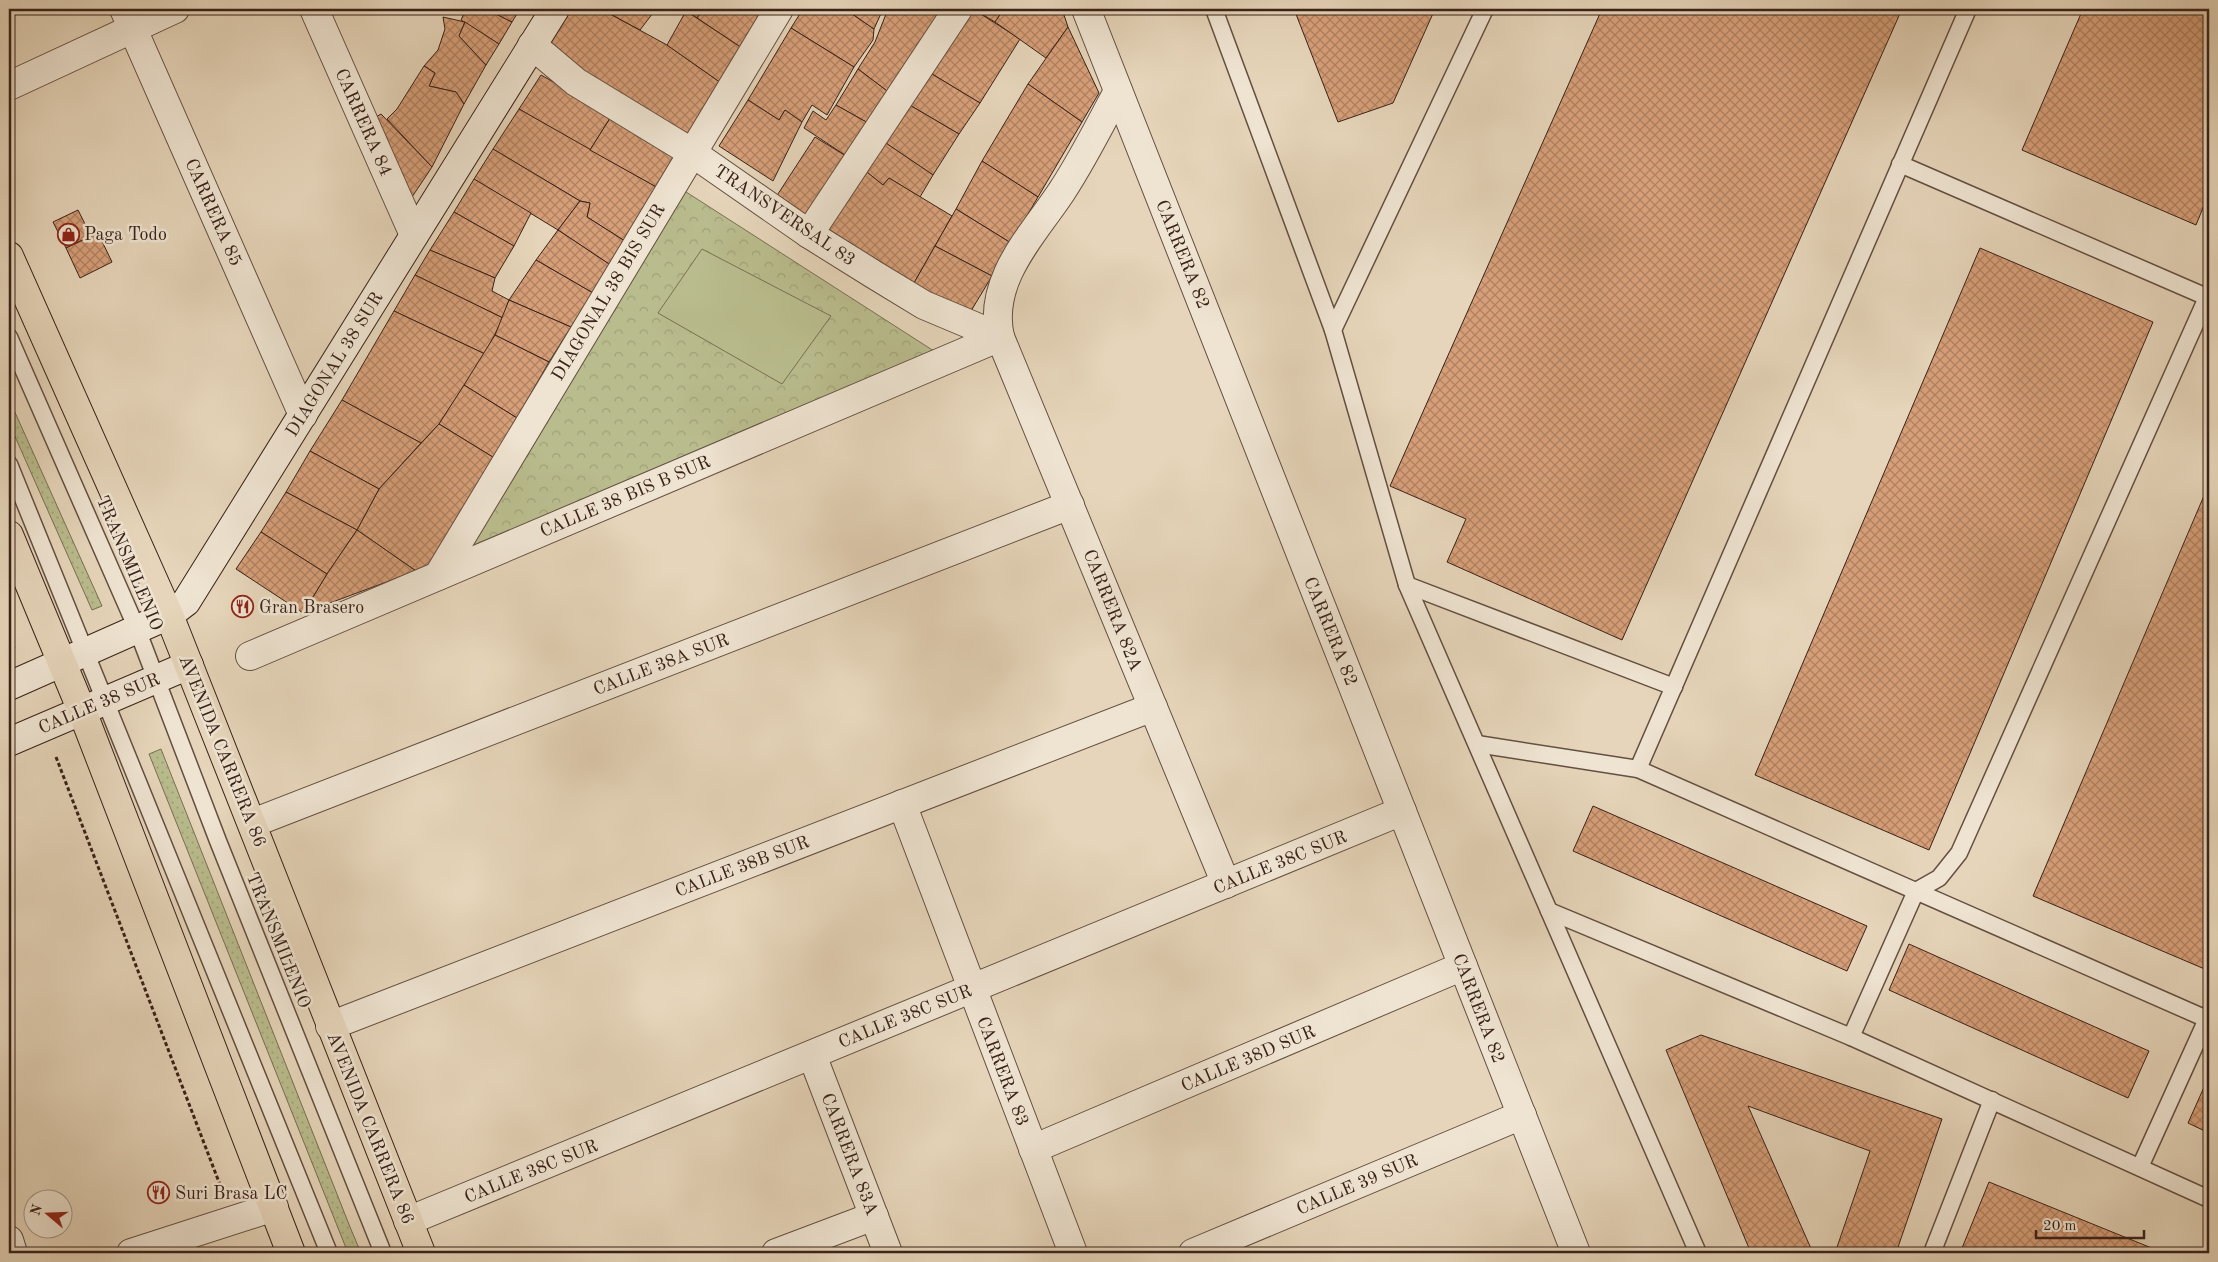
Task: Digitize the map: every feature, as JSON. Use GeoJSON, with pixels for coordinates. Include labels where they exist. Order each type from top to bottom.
{"type":"FeatureCollection","features":[{"type":"Feature","properties":{"kind":"main road","name":"AVENIDA CARRERA 86"},"geometry":{"type":"LineString","coordinates":[[9,256],[169,615],[253,823],[330,1026],[421,1253]]}},
{"type":"Feature","properties":{"kind":"main road"},"geometry":{"type":"LineString","coordinates":[[9,535],[74,657],[291,1253]]}},
{"type":"Feature","properties":{"kind":"street"},"geometry":{"type":"LineString","coordinates":[[9,86],[128,18],[175,9]]}},
{"type":"Feature","properties":{"kind":"street","name":"CARRERA 84"},"geometry":{"type":"LineString","coordinates":[[314,9],[414,235]]}},
{"type":"Feature","properties":{"kind":"street","name":"DIAGONAL 38 SUR"},"geometry":{"type":"LineString","coordinates":[[74,657],[169,615],[179,609],[196,590],[555,9]]}},
{"type":"Feature","properties":{"kind":"street","name":"DIAGONAL 38 BIS SUR"},"geometry":{"type":"LineString","coordinates":[[438,576],[691,152],[780,9]]}},
{"type":"Feature","properties":{"kind":"street"},"geometry":{"type":"LineString","coordinates":[[809,234],[958,9]]}},
{"type":"Feature","properties":{"kind":"street","name":"CARRERA 82"},"geometry":{"type":"LineString","coordinates":[[1086,9],[1576,1253]]}},
{"type":"Feature","properties":{"kind":"street","name":"CARRERA 85"},"geometry":{"type":"LineString","coordinates":[[128,18],[303,415]]}},
{"type":"Feature","properties":{"kind":"street","name":"TRANSVERSAL 83"},"geometry":{"type":"LineString","coordinates":[[526,54],[691,152],[809,234],[924,305],[1000,337]]}},
{"type":"Feature","properties":{"kind":"street","name":"CARRERA 82A"},"geometry":{"type":"LineString","coordinates":[[1118,91],[1071,177],[1014,262],[998,300],[997,324],[1000,337],[1226,884]]}},
{"type":"Feature","properties":{"kind":"street","name":"CALLE 38 BIS B SUR"},"geometry":{"type":"LineString","coordinates":[[250,656],[1000,337]]}},
{"type":"Feature","properties":{"kind":"street","name":"CALLE 38A SUR"},"geometry":{"type":"LineString","coordinates":[[253,823],[1070,505]]}},
{"type":"Feature","properties":{"kind":"street"},"geometry":{"type":"LineString","coordinates":[[9,686],[74,657]]}},
{"type":"Feature","properties":{"kind":"street","name":"CALLE 38 SUR"},"geometry":{"type":"LineString","coordinates":[[9,742],[189,665]]}},
{"type":"Feature","properties":{"kind":"street","name":"CALLE 38B SUR"},"geometry":{"type":"LineString","coordinates":[[330,1026],[1153,707]]}},
{"type":"Feature","properties":{"kind":"street","name":"CARRERA 83"},"geometry":{"type":"LineString","coordinates":[[902,804],[1073,1253]]}},
{"type":"Feature","properties":{"kind":"street","name":"CALLE 38C SUR"},"geometry":{"type":"LineString","coordinates":[[408,1221],[1402,811]]}},
{"type":"Feature","properties":{"kind":"street","name":"CALLE 38D SUR"},"geometry":{"type":"LineString","coordinates":[[1033,1149],[1463,966]]}},
{"type":"Feature","properties":{"kind":"street","name":"CARRERA 83A"},"geometry":{"type":"LineString","coordinates":[[812,1055],[888,1253]]}},
{"type":"Feature","properties":{"kind":"street","name":"CALLE 39 SUR"},"geometry":{"type":"LineString","coordinates":[[1193,1253],[1522,1115]]}},
{"type":"Feature","properties":{"kind":"street"},"geometry":{"type":"LineString","coordinates":[[132,1253],[274,1207]]}},
{"type":"Feature","properties":{"kind":"street"},"geometry":{"type":"LineString","coordinates":[[776,1253],[874,1216]]}},
{"type":"Feature","properties":{"kind":"street"},"geometry":{"type":"LineString","coordinates":[[9,1240],[13,1253]]}},
{"type":"Feature","properties":{"kind":"lane"},"geometry":{"type":"LineString","coordinates":[[1214,9],[1333,330],[1407,585],[1698,1253]]}},
{"type":"Feature","properties":{"kind":"lane"},"geometry":{"type":"LineString","coordinates":[[1333,330],[1485,9]]}},
{"type":"Feature","properties":{"kind":"lane"},"geometry":{"type":"LineString","coordinates":[[1638,769],[1968,9]]}},
{"type":"Feature","properties":{"kind":"lane"},"geometry":{"type":"LineString","coordinates":[[1850,1037],[1916,891],[1939,878],[1959,853],[2209,296],[1900,164]]}},
{"type":"Feature","properties":{"kind":"lane","name":"TRANSMILENIO"},"geometry":{"type":"LineString","coordinates":[[9,337],[137,629],[204,804],[383,1253]]}},
{"type":"Feature","properties":{"kind":"lane"},"geometry":{"type":"LineString","coordinates":[[9,464],[74,657]]}},
{"type":"Feature","properties":{"kind":"lane"},"geometry":{"type":"LineString","coordinates":[[1407,585],[1674,687]]}},
{"type":"Feature","properties":{"kind":"lane"},"geometry":{"type":"LineString","coordinates":[[93,706],[329,1253]]}},
{"type":"Feature","properties":{"kind":"lane"},"geometry":{"type":"LineString","coordinates":[[1477,744],[1638,769],[2208,1020],[2140,1167]]}},
{"type":"Feature","properties":{"kind":"lane"},"geometry":{"type":"LineString","coordinates":[[1549,911],[1850,1037],[2209,1199]]}},
{"type":"Feature","properties":{"kind":"lane"},"geometry":{"type":"LineString","coordinates":[[1932,1253],[1992,1100]]}},
{"type":"Feature","properties":{"kind":"path"},"geometry":{"type":"LineString","coordinates":[[9,635],[17,655]]}},
{"type":"Feature","properties":{"kind":"path"},"geometry":{"type":"LineString","coordinates":[[59,767],[234,1220]]}},
{"type":"Feature","properties":{"kind":"green space"},"geometry":{"type":"Polygon","coordinates":[[[683,190],[937,353],[463,554],[683,190]]]}},
{"type":"Feature","properties":{"kind":"green space"},"geometry":{"type":"Polygon","coordinates":[[[702,249],[831,316],[782,384],[658,313],[702,249]]]}},
{"type":"Feature","properties":{"kind":"green space"},"geometry":{"type":"Polygon","coordinates":[[[9,399],[102,606],[92,610],[9,423],[9,399]]]}},
{"type":"Feature","properties":{"kind":"green space"},"geometry":{"type":"Polygon","coordinates":[[[161,749],[361,1253],[348,1253],[149,754],[161,749]]]}},
{"type":"Feature","properties":{"kind":"building"},"geometry":{"type":"Polygon","coordinates":[[[466,9],[486,9],[512,22],[499,44],[461,20],[466,9]]]}},
{"type":"Feature","properties":{"kind":"building"},"geometry":{"type":"Polygon","coordinates":[[[486,9],[520,9],[512,22],[486,9]]]}},
{"type":"Feature","properties":{"kind":"building"},"geometry":{"type":"Polygon","coordinates":[[[567,9],[601,9],[667,45],[724,85],[688,142],[541,50],[567,9]]]}},
{"type":"Feature","properties":{"kind":"building"},"geometry":{"type":"Polygon","coordinates":[[[601,9],[656,9],[640,30],[601,9]]]}},
{"type":"Feature","properties":{"kind":"building"},"geometry":{"type":"Polygon","coordinates":[[[684,9],[703,9],[697,18],[684,9]]]}},
{"type":"Feature","properties":{"kind":"building"},"geometry":{"type":"Polygon","coordinates":[[[704,9],[750,9],[764,18],[745,50],[697,18],[704,9]]]}},
{"type":"Feature","properties":{"kind":"building"},"geometry":{"type":"Polygon","coordinates":[[[803,9],[845,9],[874,29],[873,40],[854,67],[791,28],[803,9]]]}},
{"type":"Feature","properties":{"kind":"building"},"geometry":{"type":"Polygon","coordinates":[[[845,9],[883,9],[874,29],[845,9]]]}},
{"type":"Feature","properties":{"kind":"building"},"geometry":{"type":"Polygon","coordinates":[[[888,9],[952,9],[895,97],[858,69],[875,42],[888,9]]]}},
{"type":"Feature","properties":{"kind":"building"},"geometry":{"type":"Polygon","coordinates":[[[965,9],[973,9],[1020,39],[980,103],[922,68],[965,9]]]}},
{"type":"Feature","properties":{"kind":"building"},"geometry":{"type":"Polygon","coordinates":[[[973,9],[1004,9],[995,22],[973,9]]]}},
{"type":"Feature","properties":{"kind":"building"},"geometry":{"type":"Polygon","coordinates":[[[1004,9],[1062,9],[1068,27],[1046,58],[995,22],[1004,9]]]}},
{"type":"Feature","properties":{"kind":"building"},"geometry":{"type":"Polygon","coordinates":[[[1294,9],[1435,9],[1393,103],[1338,122],[1294,9]]]}},
{"type":"Feature","properties":{"kind":"building"},"geometry":{"type":"Polygon","coordinates":[[[1602,9],[1902,9],[1622,640],[1447,562],[1466,519],[1390,486],[1602,9]]]}},
{"type":"Feature","properties":{"kind":"building"},"geometry":{"type":"Polygon","coordinates":[[[2083,9],[2209,9],[2209,193],[2196,225],[2022,150],[2083,9]]]}},
{"type":"Feature","properties":{"kind":"building"},"geometry":{"type":"Polygon","coordinates":[[[686,11],[745,50],[724,85],[667,45],[686,11]]]}},
{"type":"Feature","properties":{"kind":"building"},"geometry":{"type":"Polygon","coordinates":[[[443,17],[465,22],[459,36],[486,65],[464,104],[456,92],[429,86],[435,73],[424,66],[438,50],[445,29],[443,17]]]}},
{"type":"Feature","properties":{"kind":"building"},"geometry":{"type":"Polygon","coordinates":[[[465,22],[499,44],[486,65],[459,36],[465,22]]]}},
{"type":"Feature","properties":{"kind":"building"},"geometry":{"type":"Polygon","coordinates":[[[1068,27],[1099,93],[1082,122],[1028,84],[1068,27]]]}},
{"type":"Feature","properties":{"kind":"building"},"geometry":{"type":"Polygon","coordinates":[[[791,28],[854,67],[827,115],[812,105],[802,122],[785,110],[779,120],[748,100],[791,28]]]}},
{"type":"Feature","properties":{"kind":"building"},"geometry":{"type":"Polygon","coordinates":[[[424,66],[435,73],[429,86],[456,92],[464,104],[432,167],[387,119],[397,109],[424,66]]]}},
{"type":"Feature","properties":{"kind":"building"},"geometry":{"type":"Polygon","coordinates":[[[922,68],[980,103],[959,134],[901,100],[922,68]]]}},
{"type":"Feature","properties":{"kind":"building"},"geometry":{"type":"Polygon","coordinates":[[[858,69],[895,97],[877,128],[836,105],[858,69]]]}},
{"type":"Feature","properties":{"kind":"building"},"geometry":{"type":"Polygon","coordinates":[[[541,75],[612,115],[590,150],[519,109],[541,75]]]}},
{"type":"Feature","properties":{"kind":"building"},"geometry":{"type":"Polygon","coordinates":[[[1028,84],[1082,122],[1038,197],[982,161],[1028,84]]]}},
{"type":"Feature","properties":{"kind":"building"},"geometry":{"type":"Polygon","coordinates":[[[748,100],[779,120],[785,110],[802,122],[773,181],[719,146],[748,100]]]}},
{"type":"Feature","properties":{"kind":"building"},"geometry":{"type":"Polygon","coordinates":[[[901,100],[959,134],[933,175],[877,137],[901,100]]]}},
{"type":"Feature","properties":{"kind":"building"},"geometry":{"type":"Polygon","coordinates":[[[836,105],[877,128],[854,161],[804,128],[813,111],[826,120],[836,105]]]}},
{"type":"Feature","properties":{"kind":"building"},"geometry":{"type":"Polygon","coordinates":[[[519,109],[660,189],[628,243],[587,217],[590,203],[580,201],[493,149],[519,109]]]}},
{"type":"Feature","properties":{"kind":"building"},"geometry":{"type":"Polygon","coordinates":[[[381,114],[432,167],[408,203],[371,120],[381,114]]]}},
{"type":"Feature","properties":{"kind":"building"},"geometry":{"type":"Polygon","coordinates":[[[612,115],[681,152],[660,189],[590,150],[612,115]]]}},
{"type":"Feature","properties":{"kind":"building"},"geometry":{"type":"Polygon","coordinates":[[[815,137],[854,161],[816,222],[776,197],[815,137]]]}},
{"type":"Feature","properties":{"kind":"building"},"geometry":{"type":"Polygon","coordinates":[[[877,137],[933,175],[920,197],[889,178],[883,185],[858,165],[877,137]]]}},
{"type":"Feature","properties":{"kind":"building"},"geometry":{"type":"Polygon","coordinates":[[[493,149],[580,201],[558,230],[474,179],[493,149]]]}},
{"type":"Feature","properties":{"kind":"building"},"geometry":{"type":"Polygon","coordinates":[[[982,161],[1038,197],[1011,243],[956,209],[982,161]]]}},
{"type":"Feature","properties":{"kind":"building"},"geometry":{"type":"Polygon","coordinates":[[[858,165],[883,185],[889,178],[952,216],[914,283],[823,226],[858,165]]]}},
{"type":"Feature","properties":{"kind":"building"},"geometry":{"type":"Polygon","coordinates":[[[474,179],[531,213],[514,246],[454,212],[474,179]]]}},
{"type":"Feature","properties":{"kind":"building"},"geometry":{"type":"Polygon","coordinates":[[[580,201],[590,203],[587,217],[628,243],[609,264],[558,230],[580,201]]]}},
{"type":"Feature","properties":{"kind":"building"},"geometry":{"type":"Polygon","coordinates":[[[956,209],[1011,243],[992,276],[935,246],[956,209]]]}},
{"type":"Feature","properties":{"kind":"building"},"geometry":{"type":"Polygon","coordinates":[[[78,210],[91,236],[66,248],[53,222],[78,210]]]}},
{"type":"Feature","properties":{"kind":"building"},"geometry":{"type":"Polygon","coordinates":[[[454,212],[514,246],[495,278],[430,250],[454,212]]]}},
{"type":"Feature","properties":{"kind":"building"},"geometry":{"type":"Polygon","coordinates":[[[558,230],[609,264],[593,293],[536,260],[558,230]]]}},
{"type":"Feature","properties":{"kind":"building"},"geometry":{"type":"Polygon","coordinates":[[[98,233],[112,262],[80,278],[66,248],[98,233]]]}},
{"type":"Feature","properties":{"kind":"building"},"geometry":{"type":"Polygon","coordinates":[[[935,246],[992,276],[968,316],[914,283],[935,246]]]}},
{"type":"Feature","properties":{"kind":"building"},"geometry":{"type":"Polygon","coordinates":[[[1980,248],[2153,322],[1929,850],[1755,775],[1980,248]]]}},
{"type":"Feature","properties":{"kind":"building"},"geometry":{"type":"Polygon","coordinates":[[[430,250],[495,278],[492,291],[509,300],[503,318],[415,275],[430,250]]]}},
{"type":"Feature","properties":{"kind":"building"},"geometry":{"type":"Polygon","coordinates":[[[536,260],[593,293],[571,327],[509,300],[536,260]]]}},
{"type":"Feature","properties":{"kind":"building"},"geometry":{"type":"Polygon","coordinates":[[[415,275],[503,318],[485,354],[394,311],[415,275]]]}},
{"type":"Feature","properties":{"kind":"building"},"geometry":{"type":"Polygon","coordinates":[[[509,300],[571,327],[549,362],[495,335],[509,300]]]}},
{"type":"Feature","properties":{"kind":"building"},"geometry":{"type":"Polygon","coordinates":[[[394,311],[485,354],[439,424],[421,443],[342,400],[394,311]]]}},
{"type":"Feature","properties":{"kind":"building"},"geometry":{"type":"Polygon","coordinates":[[[495,335],[549,362],[517,418],[464,385],[495,335]]]}},
{"type":"Feature","properties":{"kind":"building"},"geometry":{"type":"Polygon","coordinates":[[[464,385],[517,418],[496,459],[439,424],[464,385]]]}},
{"type":"Feature","properties":{"kind":"building"},"geometry":{"type":"Polygon","coordinates":[[[342,400],[421,443],[379,489],[310,451],[342,400]]]}},
{"type":"Feature","properties":{"kind":"building"},"geometry":{"type":"Polygon","coordinates":[[[439,424],[496,459],[429,566],[416,571],[357,530],[379,489],[439,424]]]}},
{"type":"Feature","properties":{"kind":"building"},"geometry":{"type":"Polygon","coordinates":[[[310,451],[379,489],[357,530],[286,492],[310,451]]]}},
{"type":"Feature","properties":{"kind":"building"},"geometry":{"type":"Polygon","coordinates":[[[2209,484],[2209,965],[2207,970],[2033,896],[2209,484]]]}},
{"type":"Feature","properties":{"kind":"building"},"geometry":{"type":"Polygon","coordinates":[[[286,492],[357,530],[327,574],[261,532],[286,492]]]}},
{"type":"Feature","properties":{"kind":"building"},"geometry":{"type":"Polygon","coordinates":[[[357,530],[416,571],[303,613],[327,574],[357,530]]]}},
{"type":"Feature","properties":{"kind":"building"},"geometry":{"type":"Polygon","coordinates":[[[261,532],[327,574],[303,613],[236,569],[261,532]]]}},
{"type":"Feature","properties":{"kind":"building"},"geometry":{"type":"Polygon","coordinates":[[[1593,806],[1867,926],[1847,971],[1573,851],[1593,806]]]}},
{"type":"Feature","properties":{"kind":"building"},"geometry":{"type":"Polygon","coordinates":[[[1909,944],[2149,1051],[2128,1098],[1889,990],[1909,944]]]}},
{"type":"Feature","properties":{"kind":"building"},"geometry":{"type":"Polygon","coordinates":[[[1701,1035],[1942,1119],[1896,1253],[1835,1253],[1870,1151],[1748,1106],[1813,1253],[1751,1253],[1666,1050],[1701,1035]]]}},
{"type":"Feature","properties":{"kind":"building"},"geometry":{"type":"Polygon","coordinates":[[[2209,1076],[2209,1133],[2188,1123],[2209,1076]]]}},
{"type":"Feature","properties":{"kind":"building"},"geometry":{"type":"Polygon","coordinates":[[[1989,1182],[2164,1253],[1960,1253],[1989,1182]]]}},
{"type":"Feature","properties":{"kind":"place","name":"Paga Todo"},"geometry":{"type":"Point","coordinates":[68,234]}},
{"type":"Feature","properties":{"kind":"place","name":"Gran Brasero"},"geometry":{"type":"Point","coordinates":[243,607]}},
{"type":"Feature","properties":{"kind":"place","name":"Suri Brasa LC"},"geometry":{"type":"Point","coordinates":[159,1193]}}]}
